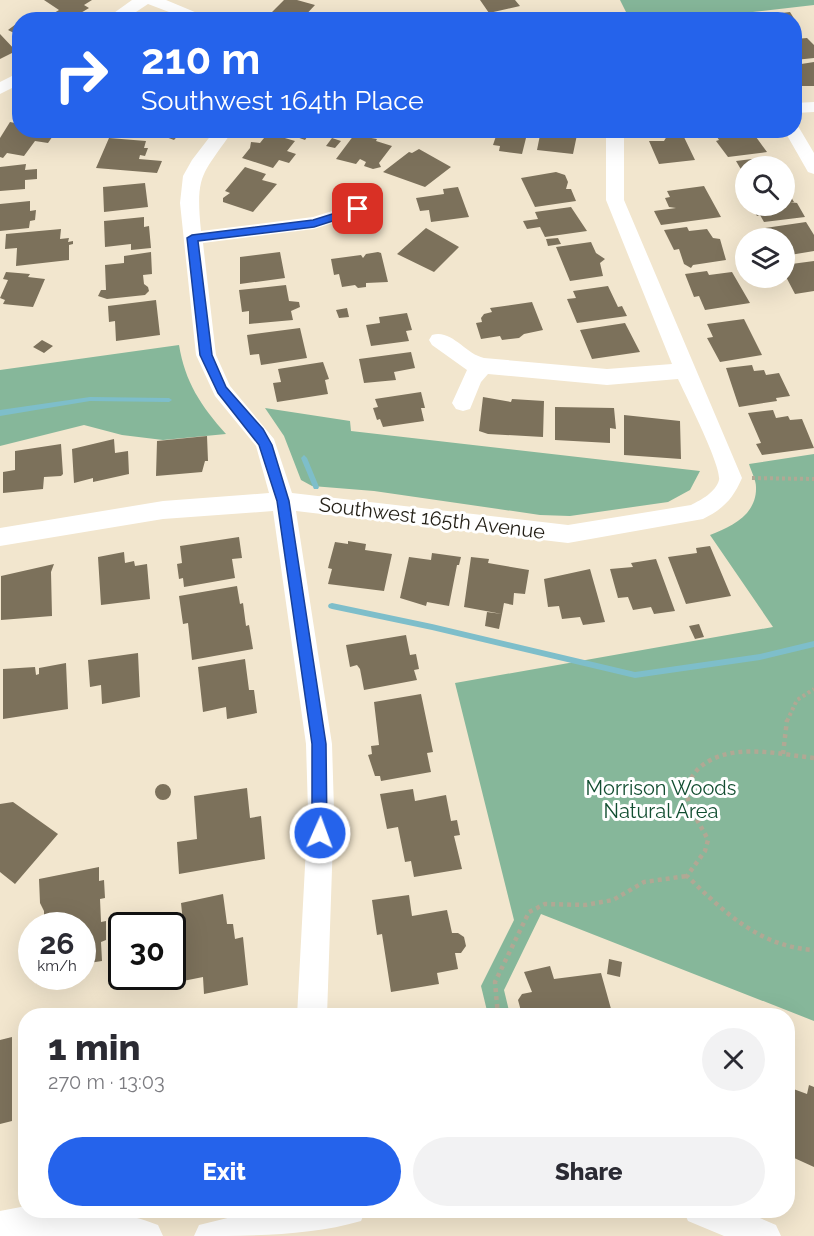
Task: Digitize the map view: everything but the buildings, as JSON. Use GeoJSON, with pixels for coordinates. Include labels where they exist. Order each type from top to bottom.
{"type":"FeatureCollection","features":[{"type":"Feature","properties":{"kind":"street"},"geometry":{"type":"LineString","coordinates":[[124,12],[143,0]]}},
{"type":"Feature","properties":{"kind":"street"},"geometry":{"type":"LineString","coordinates":[[152,0],[184,12]]}},
{"type":"Feature","properties":{"kind":"street"},"geometry":{"type":"LineString","coordinates":[[219,138],[198,164],[192,177],[189,203],[192,238],[206,355],[222,390],[258,432],[266,445],[283,501],[319,744],[321,810],[312,1008]]}},
{"type":"Feature","properties":{"kind":"street"},"geometry":{"type":"LineString","coordinates":[[615,138],[615,200],[685,371],[726,461],[731,478]]}},
{"type":"Feature","properties":{"kind":"street"},"geometry":{"type":"LineString","coordinates":[[797,138],[814,168]]}},
{"type":"Feature","properties":{"kind":"street"},"geometry":{"type":"LineString","coordinates":[[192,238],[314,223],[358,209]]}},
{"type":"Feature","properties":{"kind":"street"},"geometry":{"type":"LineString","coordinates":[[440,340],[464,359],[484,366],[607,377],[685,371]]}},
{"type":"Feature","properties":{"kind":"street"},"geometry":{"type":"LineString","coordinates":[[463,403],[472,378],[477,370],[484,366]]}},
{"type":"Feature","properties":{"kind":"street","name":"Southwest 165th Avenue"},"geometry":{"type":"LineString","coordinates":[[0,537],[163,510],[283,501],[337,505],[568,534],[695,513],[713,504],[726,490],[731,478]]}},
{"type":"Feature","properties":{"kind":"street"},"geometry":{"type":"LineString","coordinates":[[210,1236],[340,1218]]}},
{"type":"Feature","properties":{"kind":"street"},"geometry":{"type":"LineString","coordinates":[[719,1218],[765,1236]]}},
{"type":"Feature","properties":{"kind":"street"},"geometry":{"type":"LineString","coordinates":[[0,1227],[39,1219],[147,1236]]}},
{"type":"Feature","properties":{"kind":"path"},"geometry":{"type":"LineString","coordinates":[[731,478],[814,479]]}},
{"type":"Feature","properties":{"kind":"path"},"geometry":{"type":"LineString","coordinates":[[783,754],[787,714],[802,693],[814,689]]}},
{"type":"Feature","properties":{"kind":"path"},"geometry":{"type":"LineString","coordinates":[[497,1008],[495,982],[529,912],[545,904],[585,905],[613,900],[644,882],[687,876],[705,851],[708,840],[687,795],[687,786],[694,773],[721,754],[783,754],[814,758]]}},
{"type":"Feature","properties":{"kind":"path"},"geometry":{"type":"LineString","coordinates":[[687,876],[716,905],[756,935],[802,951],[814,950]]}},
{"type":"Feature","properties":{"kind":"green space"},"geometry":{"type":"Polygon","coordinates":[[[620,0],[814,0],[814,5],[752,12],[626,12],[620,0]]]}},
{"type":"Feature","properties":{"kind":"green space"},"geometry":{"type":"Polygon","coordinates":[[[179,345],[185,371],[195,393],[226,434],[163,440],[122,435],[84,425],[0,446],[0,370],[179,345]]]}},
{"type":"Feature","properties":{"kind":"green space"},"geometry":{"type":"Polygon","coordinates":[[[265,408],[350,421],[351,431],[700,471],[690,490],[668,502],[570,516],[540,515],[374,491],[312,486],[301,480],[284,436],[265,408]]]}},
{"type":"Feature","properties":{"kind":"green space","name":"Morrison Woods Natural Area"},"geometry":{"type":"Polygon","coordinates":[[[814,454],[814,1021],[795,1014],[795,1008],[781,1008],[541,914],[504,990],[508,1008],[486,1008],[481,986],[514,920],[455,683],[773,627],[710,535],[734,524],[752,505],[756,487],[749,464],[814,454]]]}},
{"type":"Feature","properties":{"kind":"waterway"},"geometry":{"type":"LineString","coordinates":[[0,413],[90,399],[169,400]]}},
{"type":"Feature","properties":{"kind":"waterway"},"geometry":{"type":"LineString","coordinates":[[304,458],[316,487]]}},
{"type":"Feature","properties":{"kind":"waterway"},"geometry":{"type":"LineString","coordinates":[[332,606],[635,675],[760,657],[814,644]]}},
{"type":"Feature","properties":{"kind":"route"},"geometry":{"type":"LineString","coordinates":[[320,833],[319,744],[283,501],[266,445],[258,432],[222,390],[206,355],[192,238],[314,223],[358,209]]}}]}
